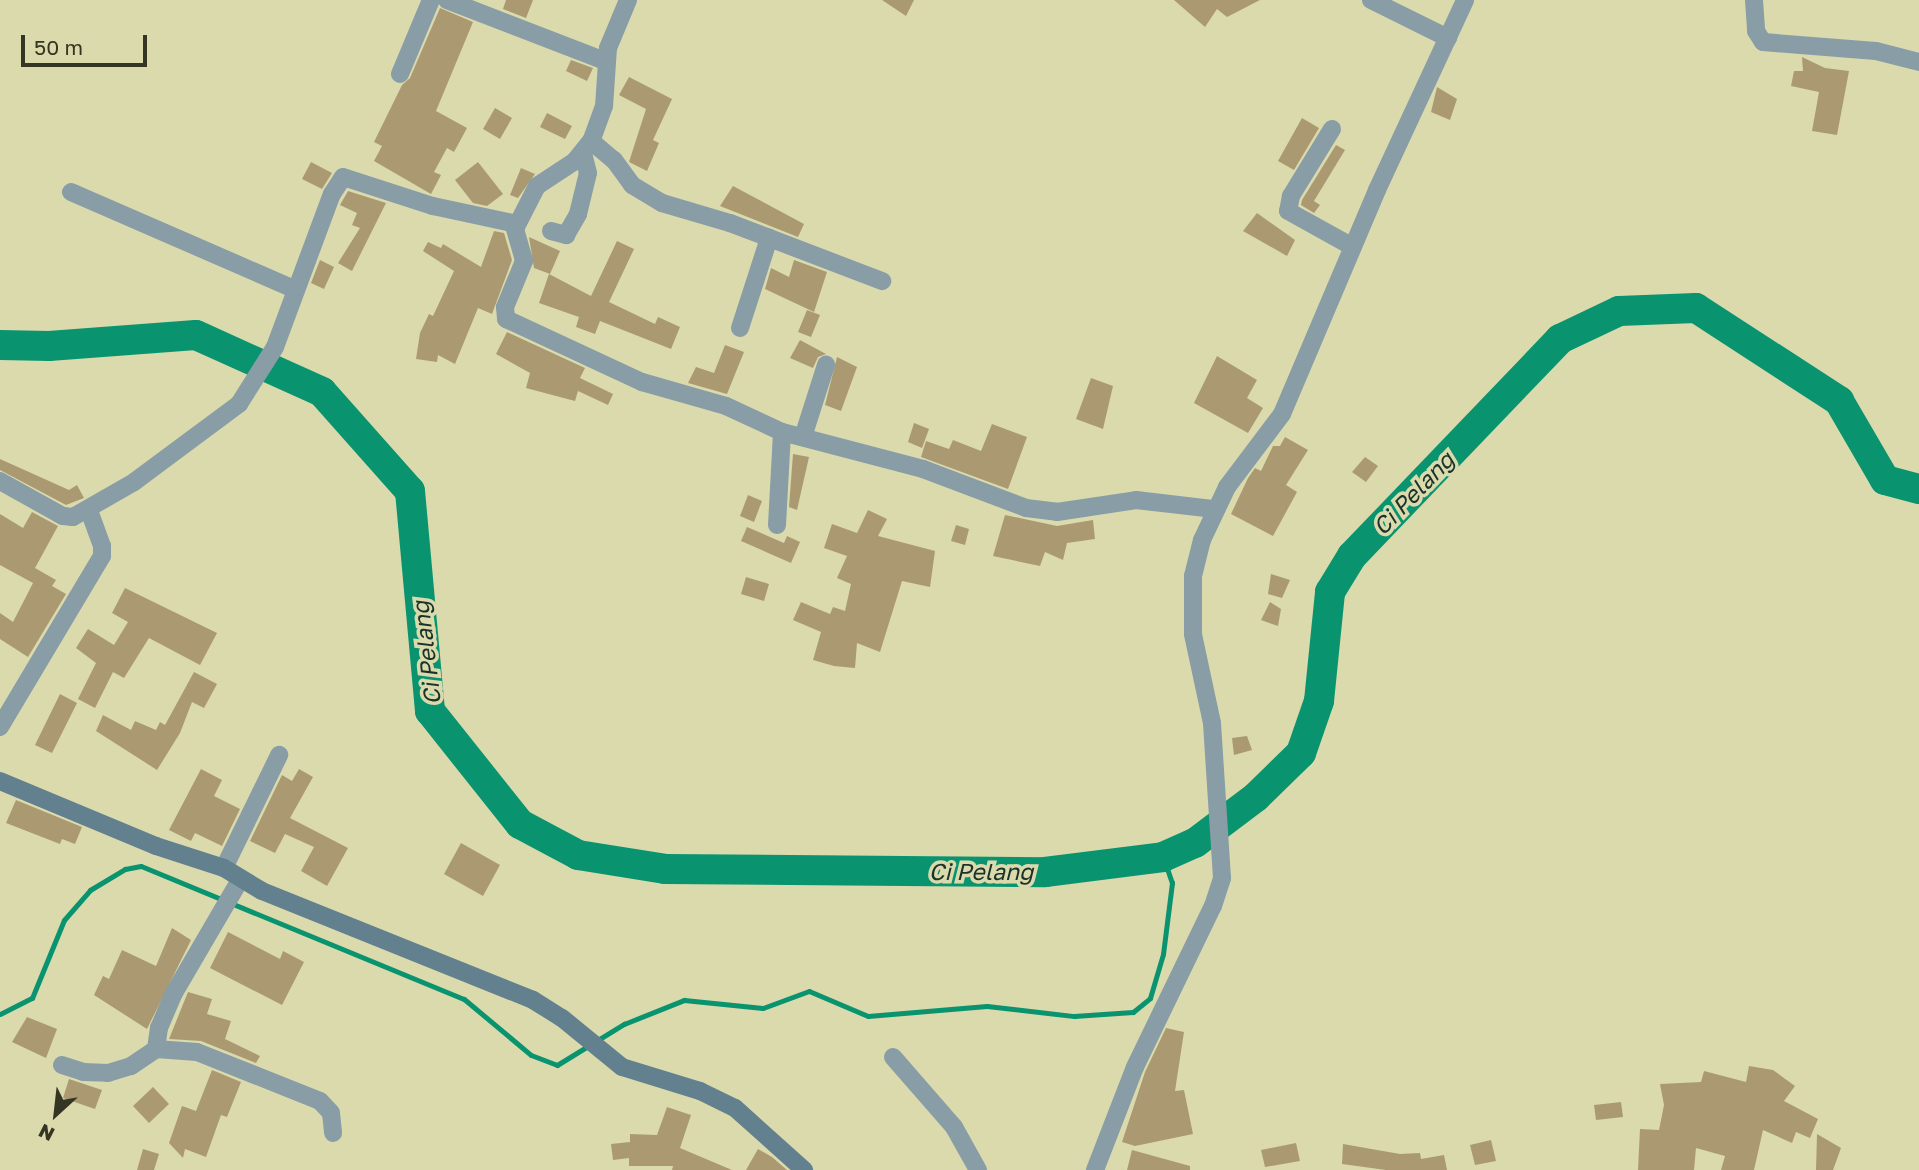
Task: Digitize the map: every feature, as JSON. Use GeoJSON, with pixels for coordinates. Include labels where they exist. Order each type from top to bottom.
{"type":"FeatureCollection","features":[{"type":"Feature","properties":{"kind":"street"},"geometry":{"type":"LineString","coordinates":[[400,74],[432,0]]}},
{"type":"Feature","properties":{"kind":"street"},"geometry":{"type":"LineString","coordinates":[[447,0],[605,61]]}},
{"type":"Feature","properties":{"kind":"street"},"geometry":{"type":"LineString","coordinates":[[551,231],[566,235],[578,214],[588,173],[587,147],[604,106],[605,61],[628,0]]}},
{"type":"Feature","properties":{"kind":"street"},"geometry":{"type":"LineString","coordinates":[[1371,0],[1448,38]]}},
{"type":"Feature","properties":{"kind":"street"},"geometry":{"type":"LineString","coordinates":[[1095,1170],[1143,1049],[1213,906],[1223,872],[1212,771],[1212,723],[1195,661],[1191,608],[1198,555],[1214,509],[1282,414],[1353,247],[1465,0]]}},
{"type":"Feature","properties":{"kind":"street"},"geometry":{"type":"LineString","coordinates":[[1754,0],[1756,36],[1763,42],[1876,51],[1919,62]]}},
{"type":"Feature","properties":{"kind":"street"},"geometry":{"type":"LineString","coordinates":[[1332,129],[1291,196],[1288,211],[1353,247]]}},
{"type":"Feature","properties":{"kind":"street"},"geometry":{"type":"LineString","coordinates":[[587,147],[542,181],[517,224],[515,233],[524,261],[505,307],[506,319],[625,376],[726,406],[782,432],[905,463],[1006,502],[1044,511],[1136,500],[1214,509]]}},
{"type":"Feature","properties":{"kind":"street"},"geometry":{"type":"LineString","coordinates":[[587,147],[645,194],[882,281]]}},
{"type":"Feature","properties":{"kind":"street"},"geometry":{"type":"LineString","coordinates":[[0,481],[63,516],[89,510],[213,426],[239,404],[275,347],[332,194],[347,176],[413,200],[517,224]]}},
{"type":"Feature","properties":{"kind":"street"},"geometry":{"type":"LineString","coordinates":[[71,192],[296,290]]}},
{"type":"Feature","properties":{"kind":"street"},"geometry":{"type":"LineString","coordinates":[[740,328],[769,238]]}},
{"type":"Feature","properties":{"kind":"street"},"geometry":{"type":"LineString","coordinates":[[803,437],[826,365]]}},
{"type":"Feature","properties":{"kind":"street"},"geometry":{"type":"LineString","coordinates":[[777,525],[782,432]]}},
{"type":"Feature","properties":{"kind":"street"},"geometry":{"type":"LineString","coordinates":[[0,727],[102,556],[89,510]]}},
{"type":"Feature","properties":{"kind":"street"},"geometry":{"type":"LineString","coordinates":[[224,868],[279,755]]}},
{"type":"Feature","properties":{"kind":"street"},"geometry":{"type":"LineString","coordinates":[[0,781],[156,846],[224,868],[240,880],[547,1007],[622,1067],[700,1091],[735,1108],[804,1170]]}},
{"type":"Feature","properties":{"kind":"street"},"geometry":{"type":"LineString","coordinates":[[156,1049],[159,1028],[174,993],[240,880]]}},
{"type":"Feature","properties":{"kind":"street"},"geometry":{"type":"LineString","coordinates":[[62,1065],[83,1072],[108,1073],[131,1066],[156,1049],[174,1047],[207,1055],[320,1101],[331,1113],[333,1133]]}},
{"type":"Feature","properties":{"kind":"street"},"geometry":{"type":"LineString","coordinates":[[893,1057],[954,1127],[978,1170]]}},
{"type":"Feature","properties":{"kind":"building"},"geometry":{"type":"Polygon","coordinates":[[[506,0],[533,0],[526,18],[503,9],[506,0]]]}},
{"type":"Feature","properties":{"kind":"building"},"geometry":{"type":"Polygon","coordinates":[[[882,0],[914,0],[906,16],[882,0]]]}},
{"type":"Feature","properties":{"kind":"building"},"geometry":{"type":"Polygon","coordinates":[[[1174,0],[1260,0],[1227,17],[1217,9],[1205,27],[1174,0]]]}},
{"type":"Feature","properties":{"kind":"building"},"geometry":{"type":"Polygon","coordinates":[[[440,8],[473,22],[436,111],[467,128],[454,152],[447,148],[434,172],[441,175],[431,194],[374,161],[382,146],[374,142],[402,85],[410,78],[440,8]]]}},
{"type":"Feature","properties":{"kind":"building"},"geometry":{"type":"Polygon","coordinates":[[[1802,57],[1825,68],[1849,71],[1837,135],[1812,131],[1819,92],[1791,86],[1794,71],[1803,71],[1802,57]]]}},
{"type":"Feature","properties":{"kind":"building"},"geometry":{"type":"Polygon","coordinates":[[[571,60],[593,68],[587,81],[566,71],[571,60]]]}},
{"type":"Feature","properties":{"kind":"building"},"geometry":{"type":"Polygon","coordinates":[[[629,77],[672,99],[653,140],[659,143],[647,171],[629,162],[646,109],[619,95],[629,77]]]}},
{"type":"Feature","properties":{"kind":"building"},"geometry":{"type":"Polygon","coordinates":[[[1437,87],[1457,99],[1450,120],[1431,112],[1437,87]]]}},
{"type":"Feature","properties":{"kind":"building"},"geometry":{"type":"Polygon","coordinates":[[[495,108],[512,118],[500,139],[483,129],[495,108]]]}},
{"type":"Feature","properties":{"kind":"building"},"geometry":{"type":"Polygon","coordinates":[[[547,113],[572,126],[565,139],[540,127],[547,113]]]}},
{"type":"Feature","properties":{"kind":"building"},"geometry":{"type":"Polygon","coordinates":[[[1302,118],[1319,128],[1294,170],[1278,161],[1302,118]]]}},
{"type":"Feature","properties":{"kind":"building"},"geometry":{"type":"Polygon","coordinates":[[[1336,145],[1345,150],[1314,201],[1320,205],[1314,213],[1301,205],[1302,200],[1336,145]]]}},
{"type":"Feature","properties":{"kind":"building"},"geometry":{"type":"Polygon","coordinates":[[[311,162],[332,173],[322,189],[302,179],[311,162]]]}},
{"type":"Feature","properties":{"kind":"building"},"geometry":{"type":"Polygon","coordinates":[[[478,162],[503,194],[487,206],[473,203],[455,180],[478,162]]]}},
{"type":"Feature","properties":{"kind":"building"},"geometry":{"type":"Polygon","coordinates":[[[521,168],[535,174],[518,198],[510,195],[521,168]]]}},
{"type":"Feature","properties":{"kind":"building"},"geometry":{"type":"Polygon","coordinates":[[[733,186],[804,224],[798,237],[720,206],[733,186]]]}},
{"type":"Feature","properties":{"kind":"building"},"geometry":{"type":"Polygon","coordinates":[[[348,191],[386,203],[352,271],[338,263],[360,228],[352,225],[357,213],[340,205],[348,191]]]}},
{"type":"Feature","properties":{"kind":"building"},"geometry":{"type":"Polygon","coordinates":[[[1257,213],[1295,240],[1287,256],[1243,231],[1257,213]]]}},
{"type":"Feature","properties":{"kind":"building"},"geometry":{"type":"Polygon","coordinates":[[[494,231],[504,233],[512,260],[492,314],[478,308],[455,364],[438,355],[437,362],[416,359],[420,333],[429,314],[433,316],[454,271],[423,251],[428,242],[441,248],[443,244],[481,267],[494,231]]]}},
{"type":"Feature","properties":{"kind":"building"},"geometry":{"type":"Polygon","coordinates":[[[529,237],[560,251],[550,274],[534,268],[529,237]]]}},
{"type":"Feature","properties":{"kind":"building"},"geometry":{"type":"Polygon","coordinates":[[[617,241],[634,249],[609,302],[655,324],[658,317],[680,327],[671,349],[600,321],[595,334],[576,327],[579,317],[539,303],[549,274],[591,296],[617,241]]]}},
{"type":"Feature","properties":{"kind":"building"},"geometry":{"type":"Polygon","coordinates":[[[320,260],[334,267],[324,289],[311,283],[320,260]]]}},
{"type":"Feature","properties":{"kind":"building"},"geometry":{"type":"Polygon","coordinates":[[[794,260],[827,272],[814,312],[765,289],[771,268],[789,277],[794,260]]]}},
{"type":"Feature","properties":{"kind":"building"},"geometry":{"type":"Polygon","coordinates":[[[807,310],[820,315],[811,337],[798,332],[807,310]]]}},
{"type":"Feature","properties":{"kind":"building"},"geometry":{"type":"Polygon","coordinates":[[[507,332],[585,368],[580,378],[613,394],[608,405],[578,391],[575,401],[526,388],[530,373],[496,354],[507,332]]]}},
{"type":"Feature","properties":{"kind":"building"},"geometry":{"type":"Polygon","coordinates":[[[800,340],[826,354],[818,357],[813,368],[790,358],[800,340]]]}},
{"type":"Feature","properties":{"kind":"building"},"geometry":{"type":"Polygon","coordinates":[[[725,345],[744,352],[727,394],[688,383],[696,367],[714,373],[725,345]]]}},
{"type":"Feature","properties":{"kind":"building"},"geometry":{"type":"Polygon","coordinates":[[[1217,356],[1257,380],[1247,398],[1263,408],[1248,433],[1194,403],[1217,356]]]}},
{"type":"Feature","properties":{"kind":"building"},"geometry":{"type":"Polygon","coordinates":[[[837,357],[857,367],[841,411],[825,405],[837,357]]]}},
{"type":"Feature","properties":{"kind":"building"},"geometry":{"type":"Polygon","coordinates":[[[1091,378],[1113,386],[1103,429],[1076,419],[1091,378]]]}},
{"type":"Feature","properties":{"kind":"building"},"geometry":{"type":"Polygon","coordinates":[[[914,423],[929,429],[922,448],[908,442],[914,423]]]}},
{"type":"Feature","properties":{"kind":"building"},"geometry":{"type":"Polygon","coordinates":[[[992,424],[1027,437],[1008,489],[921,457],[926,441],[949,449],[953,440],[981,451],[992,424]]]}},
{"type":"Feature","properties":{"kind":"building"},"geometry":{"type":"Polygon","coordinates":[[[1285,437],[1308,450],[1286,485],[1297,492],[1273,536],[1231,514],[1255,468],[1261,471],[1273,446],[1280,446],[1285,437]]]}},
{"type":"Feature","properties":{"kind":"building"},"geometry":{"type":"Polygon","coordinates":[[[793,454],[809,457],[797,510],[789,507],[793,454]]]}},
{"type":"Feature","properties":{"kind":"building"},"geometry":{"type":"Polygon","coordinates":[[[1365,457],[1378,466],[1366,482],[1352,472],[1365,457]]]}},
{"type":"Feature","properties":{"kind":"building"},"geometry":{"type":"Polygon","coordinates":[[[0,459],[69,490],[77,485],[84,498],[66,505],[0,470],[0,459]]]}},
{"type":"Feature","properties":{"kind":"building"},"geometry":{"type":"Polygon","coordinates":[[[748,495],[762,501],[754,522],[740,516],[748,495]]]}},
{"type":"Feature","properties":{"kind":"building"},"geometry":{"type":"Polygon","coordinates":[[[868,510],[887,519],[878,536],[935,551],[930,587],[902,581],[880,652],[857,643],[855,668],[813,660],[821,632],[793,620],[801,602],[830,614],[833,607],[845,611],[851,584],[837,578],[847,556],[824,548],[832,524],[857,533],[868,510]]]}},
{"type":"Feature","properties":{"kind":"building"},"geometry":{"type":"Polygon","coordinates":[[[32,512],[58,526],[35,568],[56,580],[52,586],[66,594],[28,657],[0,639],[0,613],[13,622],[33,583],[0,565],[0,514],[23,528],[32,512]]]}},
{"type":"Feature","properties":{"kind":"building"},"geometry":{"type":"Polygon","coordinates":[[[1005,515],[1057,526],[1093,520],[1095,539],[1067,543],[1063,560],[1045,552],[1040,566],[993,556],[1005,515]]]}},
{"type":"Feature","properties":{"kind":"building"},"geometry":{"type":"Polygon","coordinates":[[[956,525],[969,529],[965,545],[951,541],[956,525]]]}},
{"type":"Feature","properties":{"kind":"building"},"geometry":{"type":"Polygon","coordinates":[[[747,527],[784,543],[787,536],[800,542],[791,563],[741,541],[747,527]]]}},
{"type":"Feature","properties":{"kind":"building"},"geometry":{"type":"Polygon","coordinates":[[[1271,574],[1290,580],[1282,598],[1268,594],[1271,574]]]}},
{"type":"Feature","properties":{"kind":"building"},"geometry":{"type":"Polygon","coordinates":[[[746,577],[769,584],[764,601],[741,594],[746,577]]]}},
{"type":"Feature","properties":{"kind":"building"},"geometry":{"type":"Polygon","coordinates":[[[125,588],[217,633],[200,665],[149,638],[124,678],[113,672],[95,708],[78,699],[96,663],[76,648],[88,629],[114,645],[128,622],[112,613],[125,588]]]}},
{"type":"Feature","properties":{"kind":"building"},"geometry":{"type":"Polygon","coordinates":[[[1270,602],[1281,609],[1278,626],[1261,620],[1270,602]]]}},
{"type":"Feature","properties":{"kind":"building"},"geometry":{"type":"Polygon","coordinates":[[[194,672],[217,684],[204,708],[192,702],[180,733],[157,770],[96,731],[103,715],[131,730],[135,721],[156,730],[160,722],[165,725],[194,672]]]}},
{"type":"Feature","properties":{"kind":"building"},"geometry":{"type":"Polygon","coordinates":[[[60,694],[77,703],[52,753],[35,745],[60,694]]]}},
{"type":"Feature","properties":{"kind":"building"},"geometry":{"type":"Polygon","coordinates":[[[1247,736],[1252,750],[1234,755],[1232,738],[1247,736]]]}},
{"type":"Feature","properties":{"kind":"building"},"geometry":{"type":"Polygon","coordinates":[[[201,769],[222,780],[214,796],[240,809],[222,846],[195,833],[191,841],[169,830],[201,769]]]}},
{"type":"Feature","properties":{"kind":"building"},"geometry":{"type":"Polygon","coordinates":[[[299,769],[313,777],[290,818],[348,848],[327,886],[301,871],[314,847],[285,834],[275,853],[250,841],[282,775],[292,781],[299,769]]]}},
{"type":"Feature","properties":{"kind":"building"},"geometry":{"type":"Polygon","coordinates":[[[16,800],[82,827],[75,844],[62,839],[60,844],[6,823],[16,800]]]}},
{"type":"Feature","properties":{"kind":"building"},"geometry":{"type":"Polygon","coordinates":[[[461,843],[500,865],[483,896],[444,874],[461,843]]]}},
{"type":"Feature","properties":{"kind":"building"},"geometry":{"type":"Polygon","coordinates":[[[172,928],[191,940],[147,1029],[94,995],[103,976],[109,979],[122,950],[156,966],[172,928]]]}},
{"type":"Feature","properties":{"kind":"building"},"geometry":{"type":"Polygon","coordinates":[[[228,932],[280,959],[283,951],[304,962],[282,1005],[210,968],[228,932]]]}},
{"type":"Feature","properties":{"kind":"building"},"geometry":{"type":"Polygon","coordinates":[[[188,992],[212,999],[207,1014],[231,1021],[225,1039],[260,1056],[256,1063],[201,1041],[169,1039],[188,992]]]}},
{"type":"Feature","properties":{"kind":"building"},"geometry":{"type":"Polygon","coordinates":[[[27,1017],[57,1029],[46,1058],[12,1042],[27,1017]]]}},
{"type":"Feature","properties":{"kind":"building"},"geometry":{"type":"Polygon","coordinates":[[[1166,1028],[1184,1032],[1175,1091],[1184,1090],[1193,1134],[1135,1146],[1122,1142],[1145,1072],[1166,1028]]]}},
{"type":"Feature","properties":{"kind":"building"},"geometry":{"type":"Polygon","coordinates":[[[1749,1066],[1773,1070],[1795,1086],[1784,1101],[1818,1119],[1810,1138],[1796,1132],[1792,1143],[1763,1130],[1754,1170],[1721,1170],[1725,1156],[1696,1148],[1694,1170],[1638,1170],[1640,1129],[1659,1130],[1664,1105],[1660,1084],[1701,1082],[1704,1071],[1746,1082],[1749,1066]]]}},
{"type":"Feature","properties":{"kind":"building"},"geometry":{"type":"Polygon","coordinates":[[[212,1070],[241,1082],[227,1117],[221,1115],[206,1157],[185,1149],[183,1158],[169,1143],[182,1106],[196,1111],[212,1070]]]}},
{"type":"Feature","properties":{"kind":"building"},"geometry":{"type":"Polygon","coordinates":[[[69,1079],[102,1090],[95,1109],[63,1098],[69,1079]]]}},
{"type":"Feature","properties":{"kind":"building"},"geometry":{"type":"Polygon","coordinates":[[[153,1087],[169,1104],[149,1123],[133,1106],[153,1087]]]}},
{"type":"Feature","properties":{"kind":"building"},"geometry":{"type":"Polygon","coordinates":[[[1621,1102],[1623,1117],[1596,1120],[1594,1105],[1621,1102]]]}},
{"type":"Feature","properties":{"kind":"building"},"geometry":{"type":"Polygon","coordinates":[[[667,1107],[691,1115],[680,1148],[732,1170],[672,1170],[673,1166],[629,1166],[629,1158],[613,1160],[611,1144],[630,1142],[630,1134],[657,1135],[667,1107]]]}},
{"type":"Feature","properties":{"kind":"building"},"geometry":{"type":"Polygon","coordinates":[[[1817,1134],[1841,1148],[1833,1170],[1816,1170],[1817,1134]]]}},
{"type":"Feature","properties":{"kind":"building"},"geometry":{"type":"Polygon","coordinates":[[[1491,1140],[1496,1161],[1475,1165],[1470,1145],[1491,1140]]]}},
{"type":"Feature","properties":{"kind":"building"},"geometry":{"type":"Polygon","coordinates":[[[1296,1143],[1300,1161],[1265,1167],[1261,1150],[1296,1143]]]}},
{"type":"Feature","properties":{"kind":"building"},"geometry":{"type":"Polygon","coordinates":[[[1343,1144],[1400,1154],[1420,1153],[1421,1159],[1444,1155],[1447,1170],[1386,1170],[1342,1164],[1343,1144]]]}},
{"type":"Feature","properties":{"kind":"building"},"geometry":{"type":"Polygon","coordinates":[[[143,1149],[159,1154],[154,1170],[137,1170],[143,1149]]]}},
{"type":"Feature","properties":{"kind":"building"},"geometry":{"type":"Polygon","coordinates":[[[758,1149],[772,1157],[787,1170],[746,1170],[758,1149]]]}},
{"type":"Feature","properties":{"kind":"building"},"geometry":{"type":"Polygon","coordinates":[[[1132,1150],[1190,1166],[1190,1170],[1127,1170],[1132,1150]]]}},
{"type":"Feature","properties":{"kind":"waterway","name":"Ci Pelang"},"geometry":{"type":"LineString","coordinates":[[0,345],[49,346],[196,335],[322,392],[410,491],[430,711],[520,824],[578,855],[665,869],[1045,872],[1163,857],[1195,843],[1256,797],[1301,753],[1319,701],[1330,592],[1352,556],[1560,339],[1619,311],[1696,308],[1839,401],[1885,480],[1919,489]]}},
{"type":"Feature","properties":{"kind":"waterway"},"geometry":{"type":"LineString","coordinates":[[0,1014],[32,998],[64,920],[90,890],[125,869],[141,866],[464,999],[531,1055],[557,1065],[624,1024],[684,1000],[763,1008],[809,991],[868,1016],[987,1006],[1074,1016],[1133,1012],[1150,998],[1163,954],[1172,883],[1163,857]]}}]}
